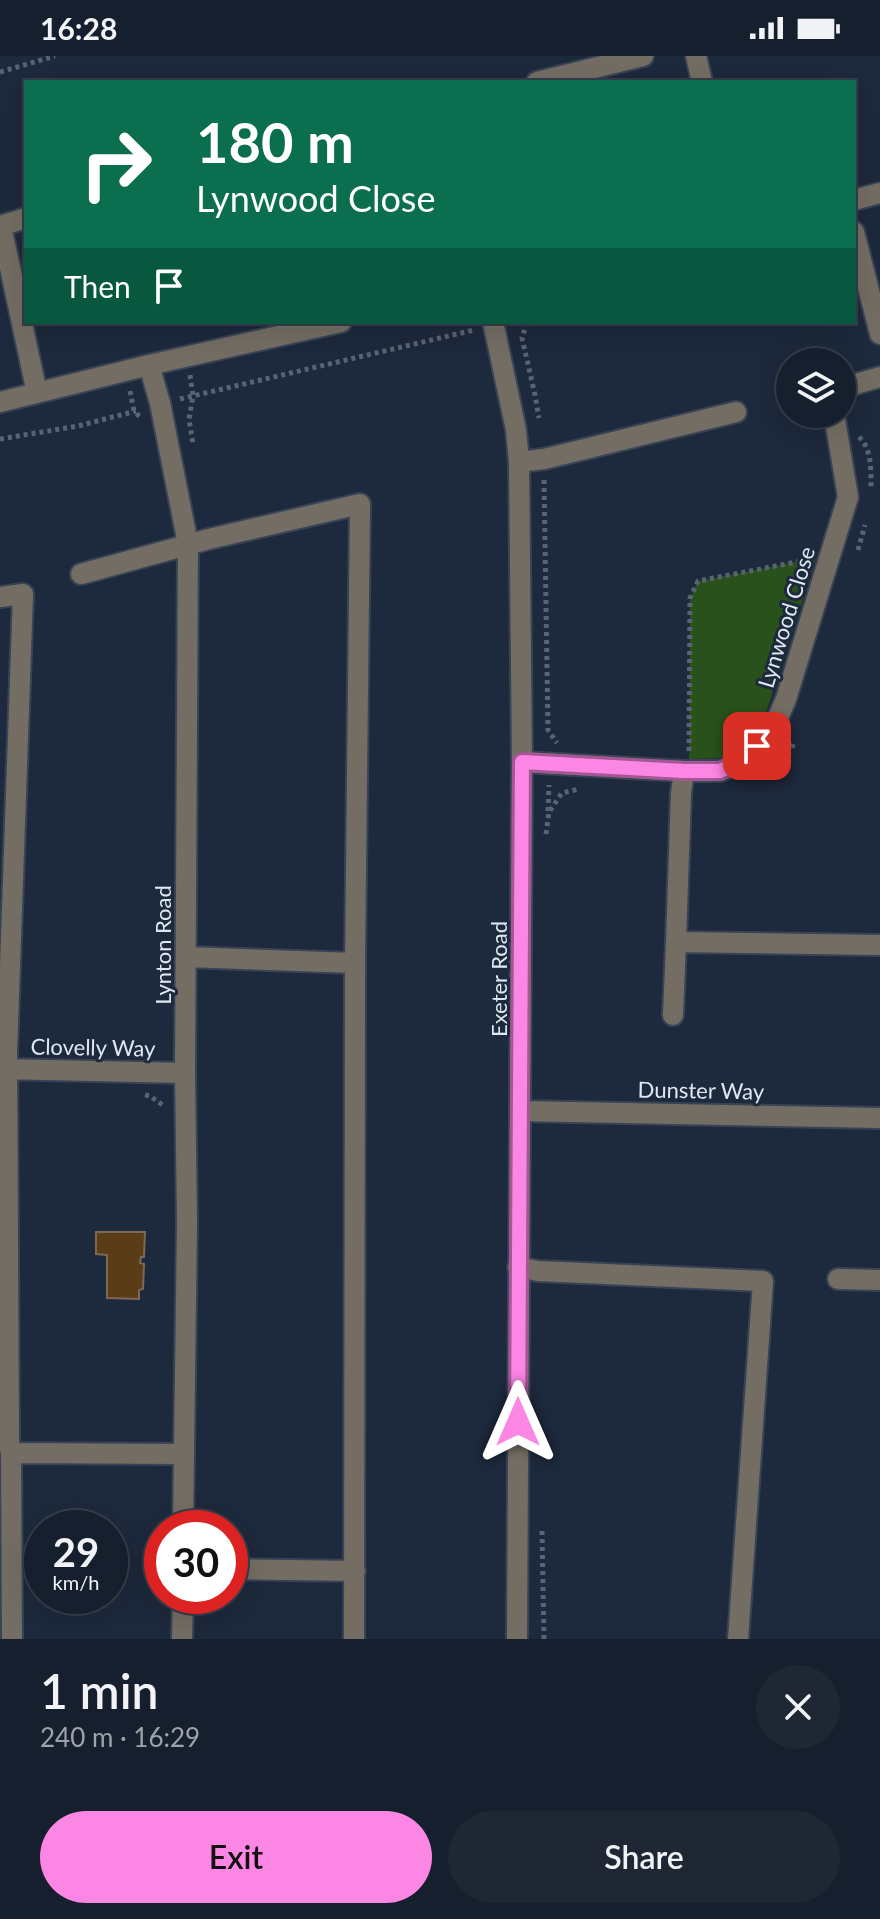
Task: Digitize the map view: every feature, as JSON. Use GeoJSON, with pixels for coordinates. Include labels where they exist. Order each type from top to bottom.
{"type":"FeatureCollection","features":[{"type":"Feature","properties":{"kind":"street"},"geometry":{"type":"LineString","coordinates":[[545,80],[643,56]]}},
{"type":"Feature","properties":{"kind":"street"},"geometry":{"type":"LineString","coordinates":[[696,56],[702,80]]}},
{"type":"Feature","properties":{"kind":"street"},"geometry":{"type":"LineString","coordinates":[[856,199],[880,193]]}},
{"type":"Feature","properties":{"kind":"street"},"geometry":{"type":"LineString","coordinates":[[24,219],[1,226],[37,393]]}},
{"type":"Feature","properties":{"kind":"street"},"geometry":{"type":"LineString","coordinates":[[856,240],[880,334]]}},
{"type":"Feature","properties":{"kind":"street"},"geometry":{"type":"LineString","coordinates":[[0,402],[332,324]]}},
{"type":"Feature","properties":{"kind":"street","name":"Exeter Road"},"geometry":{"type":"LineString","coordinates":[[493,324],[516,430],[519,462],[522,762],[517,1639]]}},
{"type":"Feature","properties":{"kind":"street","name":"Lynton Road"},"geometry":{"type":"LineString","coordinates":[[149,365],[160,403],[188,544],[187,1222],[183,1510]]}},
{"type":"Feature","properties":{"kind":"street"},"geometry":{"type":"LineString","coordinates":[[856,384],[880,377]]}},
{"type":"Feature","properties":{"kind":"street"},"geometry":{"type":"LineString","coordinates":[[519,462],[544,459],[736,412]]}},
{"type":"Feature","properties":{"kind":"street","name":"Lynwood Close"},"geometry":{"type":"LineString","coordinates":[[522,762],[686,765],[720,771],[743,761],[772,732],[786,699],[848,497],[836,428]]}},
{"type":"Feature","properties":{"kind":"street"},"geometry":{"type":"LineString","coordinates":[[81,574],[188,544],[360,504],[355,963],[354,1639]]}},
{"type":"Feature","properties":{"kind":"street"},"geometry":{"type":"LineString","coordinates":[[0,597],[23,594],[8,1036],[4,1070],[6,1447],[12,1639]]}},
{"type":"Feature","properties":{"kind":"street"},"geometry":{"type":"LineString","coordinates":[[673,1015],[681,793],[686,765]]}},
{"type":"Feature","properties":{"kind":"street"},"geometry":{"type":"LineString","coordinates":[[676,942],[880,945]]}},
{"type":"Feature","properties":{"kind":"street"},"geometry":{"type":"LineString","coordinates":[[186,957],[355,963]]}},
{"type":"Feature","properties":{"kind":"street","name":"Clovelly Way"},"geometry":{"type":"LineString","coordinates":[[4,1070],[185,1073]]}},
{"type":"Feature","properties":{"kind":"street","name":"Dunster Way"},"geometry":{"type":"LineString","coordinates":[[520,1111],[880,1118]]}},
{"type":"Feature","properties":{"kind":"street"},"geometry":{"type":"LineString","coordinates":[[518,1267],[538,1271],[763,1281],[738,1639]]}},
{"type":"Feature","properties":{"kind":"street"},"geometry":{"type":"LineString","coordinates":[[838,1279],[880,1280]]}},
{"type":"Feature","properties":{"kind":"street"},"geometry":{"type":"LineString","coordinates":[[6,1447],[183,1454]]}},
{"type":"Feature","properties":{"kind":"street"},"geometry":{"type":"LineString","coordinates":[[248,1569],[355,1571]]}},
{"type":"Feature","properties":{"kind":"street"},"geometry":{"type":"LineString","coordinates":[[182,1639],[183,1614]]}},
{"type":"Feature","properties":{"kind":"path"},"geometry":{"type":"LineString","coordinates":[[0,72],[55,56]]}},
{"type":"Feature","properties":{"kind":"path"},"geometry":{"type":"LineString","coordinates":[[0,439],[78,426],[160,403],[493,324]]}},
{"type":"Feature","properties":{"kind":"path"},"geometry":{"type":"LineString","coordinates":[[526,324],[522,338],[539,420]]}},
{"type":"Feature","properties":{"kind":"path"},"geometry":{"type":"LineString","coordinates":[[850,428],[865,443],[871,468],[871,495]]}},
{"type":"Feature","properties":{"kind":"path"},"geometry":{"type":"LineString","coordinates":[[544,459],[548,730],[562,750]]}},
{"type":"Feature","properties":{"kind":"path"},"geometry":{"type":"LineString","coordinates":[[853,563],[866,521]]}},
{"type":"Feature","properties":{"kind":"path"},"geometry":{"type":"LineString","coordinates":[[686,765],[690,598],[698,581],[816,558]]}},
{"type":"Feature","properties":{"kind":"path"},"geometry":{"type":"LineString","coordinates":[[754,782],[791,750],[796,736]]}},
{"type":"Feature","properties":{"kind":"path"},"geometry":{"type":"LineString","coordinates":[[544,849],[549,812],[562,793],[586,787]]}},
{"type":"Feature","properties":{"kind":"path"},"geometry":{"type":"LineString","coordinates":[[542,1516],[544,1639]]}},
{"type":"Feature","properties":{"kind":"green space"},"geometry":{"type":"Polygon","coordinates":[[[816,558],[766,713],[729,758],[689,759],[690,598],[698,581],[816,558]]]}},
{"type":"Feature","properties":{"kind":"building"},"geometry":{"type":"Polygon","coordinates":[[[96,1232],[145,1232],[144,1257],[141,1257],[140,1263],[144,1264],[143,1289],[139,1290],[139,1299],[107,1298],[107,1255],[96,1254],[96,1232]]]}},
{"type":"Feature","properties":{"kind":"route"},"geometry":{"type":"LineString","coordinates":[[518,1422],[522,762],[720,771],[743,761],[757,746]]}}]}
